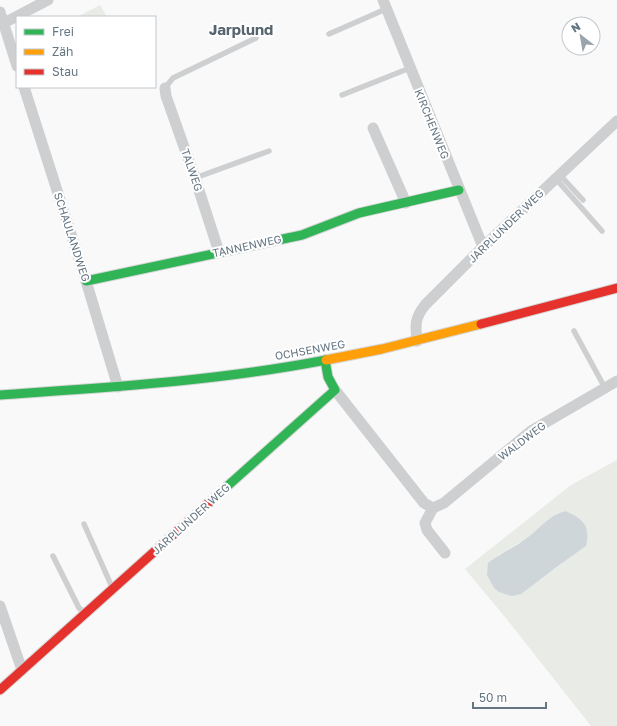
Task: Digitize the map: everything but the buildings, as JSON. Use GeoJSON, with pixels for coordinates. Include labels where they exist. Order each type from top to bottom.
{"type":"FeatureCollection","features":[{"type":"Feature","properties":{"kind":"street"},"geometry":{"type":"LineString","coordinates":[[17,16],[48,0]]}},
{"type":"Feature","properties":{"kind":"street","name":"KIRCHENWEG"},"geometry":{"type":"LineString","coordinates":[[384,5],[458,190],[483,248]]}},
{"type":"Feature","properties":{"kind":"street"},"geometry":{"type":"LineString","coordinates":[[0,12],[16,63]]}},
{"type":"Feature","properties":{"kind":"street"},"geometry":{"type":"LineString","coordinates":[[4,23],[16,17]]}},
{"type":"Feature","properties":{"kind":"street","name":"SCHAULANDWEG"},"geometry":{"type":"LineString","coordinates":[[24,88],[118,387]]}},
{"type":"Feature","properties":{"kind":"street","name":"TALWEG"},"geometry":{"type":"LineString","coordinates":[[165,88],[166,96],[219,252]]}},
{"type":"Feature","properties":{"kind":"street","name":"JARPLUNDER WEG"},"geometry":{"type":"LineString","coordinates":[[417,340],[416,325],[418,315],[426,305],[483,248],[617,121]]}},
{"type":"Feature","properties":{"kind":"street"},"geometry":{"type":"LineString","coordinates":[[373,128],[406,203]]}},
{"type":"Feature","properties":{"kind":"street","name":"TANNENWEG"},"geometry":{"type":"LineString","coordinates":[[86,281],[302,235],[359,213],[458,190]]}},
{"type":"Feature","properties":{"kind":"street","name":"OCHSENWEG"},"geometry":{"type":"LineString","coordinates":[[0,395],[118,387],[239,375],[325,360],[417,340],[617,288]]}},
{"type":"Feature","properties":{"kind":"street"},"geometry":{"type":"LineString","coordinates":[[325,360],[328,377],[335,390],[424,503],[433,508],[425,523],[427,530],[445,552]]}},
{"type":"Feature","properties":{"kind":"street","name":"WALDWEG"},"geometry":{"type":"LineString","coordinates":[[433,508],[444,503],[531,431],[617,381]]}},
{"type":"Feature","properties":{"kind":"street","name":"JARPLUNDER WEG"},"geometry":{"type":"LineString","coordinates":[[0,690],[335,390]]}},
{"type":"Feature","properties":{"kind":"street"},"geometry":{"type":"LineString","coordinates":[[0,606],[22,670]]}},
{"type":"Feature","properties":{"kind":"lane"},"geometry":{"type":"LineString","coordinates":[[329,34],[384,5]]}},
{"type":"Feature","properties":{"kind":"lane"},"geometry":{"type":"LineString","coordinates":[[165,88],[172,78],[256,38]]}},
{"type":"Feature","properties":{"kind":"lane"},"geometry":{"type":"LineString","coordinates":[[342,95],[410,68]]}},
{"type":"Feature","properties":{"kind":"lane"},"geometry":{"type":"LineString","coordinates":[[195,178],[269,151]]}},
{"type":"Feature","properties":{"kind":"lane"},"geometry":{"type":"LineString","coordinates":[[558,177],[583,200]]}},
{"type":"Feature","properties":{"kind":"lane"},"geometry":{"type":"LineString","coordinates":[[558,177],[602,231]]}},
{"type":"Feature","properties":{"kind":"lane"},"geometry":{"type":"LineString","coordinates":[[574,331],[605,388]]}},
{"type":"Feature","properties":{"kind":"lane"},"geometry":{"type":"LineString","coordinates":[[84,524],[113,589]]}},
{"type":"Feature","properties":{"kind":"lane"},"geometry":{"type":"LineString","coordinates":[[53,556],[79,608],[86,614]]}},
{"type":"Feature","properties":{"kind":"shaded area"},"geometry":{"type":"Polygon","coordinates":[[[100,5],[106,16],[79,16],[100,5]]]}},
{"type":"Feature","properties":{"kind":"shaded area"},"geometry":{"type":"Polygon","coordinates":[[[617,460],[617,726],[591,726],[465,569],[571,485],[617,460]],[[566,511],[558,513],[528,537],[497,556],[539,580],[586,546],[588,534],[585,524],[566,511]]]}},
{"type":"Feature","properties":{"kind":"shaded area"},"geometry":{"type":"Polygon","coordinates":[[[566,511],[577,517],[585,524],[588,534],[586,546],[521,594],[512,596],[499,592],[494,588],[487,575],[488,563],[523,541],[550,518],[566,511]]]}},
{"type":"Feature","properties":{"kind":"traffic: fast"},"geometry":{"type":"LineString","coordinates":[[86,281],[302,235],[359,213],[459,190]]}},
{"type":"Feature","properties":{"kind":"traffic: fast"},"geometry":{"type":"LineString","coordinates":[[223,490],[335,390],[328,377],[325,360]]}},
{"type":"Feature","properties":{"kind":"traffic: fast"},"geometry":{"type":"LineString","coordinates":[[0,395],[123,386],[204,378],[326,360]]}},
{"type":"Feature","properties":{"kind":"traffic: slow"},"geometry":{"type":"LineString","coordinates":[[326,360],[382,349],[481,324]]}},
{"type":"Feature","properties":{"kind":"traffic: jam"},"geometry":{"type":"LineString","coordinates":[[481,324],[617,288]]}},
{"type":"Feature","properties":{"kind":"traffic: jam"},"geometry":{"type":"LineString","coordinates":[[0,690],[223,490]]}},
{"type":"Feature","properties":{"kind":"district","name":"Jarplund"},"geometry":{"type":"Point","coordinates":[241,30]}}]}
